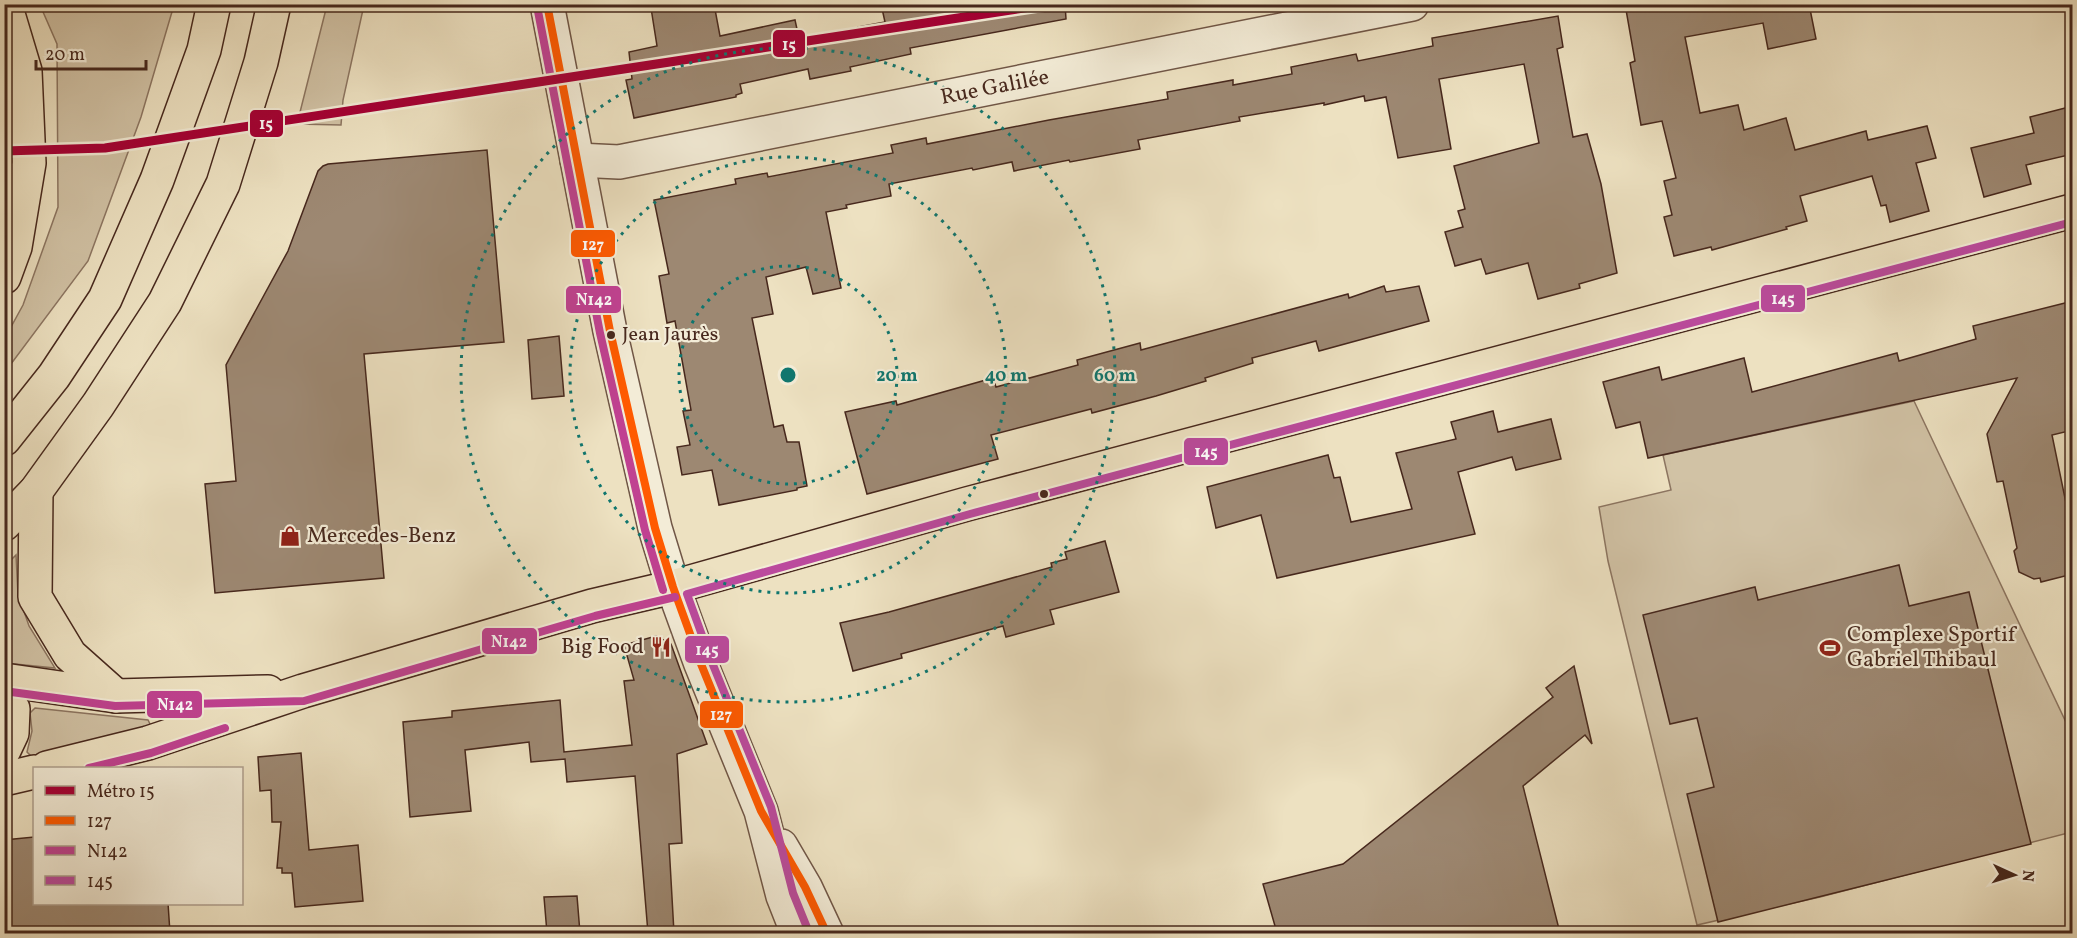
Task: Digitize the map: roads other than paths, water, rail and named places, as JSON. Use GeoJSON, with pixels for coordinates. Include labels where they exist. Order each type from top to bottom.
{"type":"FeatureCollection","features":[{"type":"Feature","properties":{"kind":"main road"},"geometry":{"type":"LineString","coordinates":[[4,4],[25,71],[28,163],[15,247],[4,277]]}},
{"type":"Feature","properties":{"kind":"main road"},"geometry":{"type":"LineString","coordinates":[[4,439],[54,376],[105,299],[157,180],[204,50],[214,4]]}},
{"type":"Feature","properties":{"kind":"main road"},"geometry":{"type":"LineString","coordinates":[[4,524],[36,491],[98,405],[165,302],[223,184],[261,62],[274,4]]}},
{"type":"Feature","properties":{"kind":"main road"},"geometry":{"type":"LineString","coordinates":[[51,767],[148,743],[303,691],[592,606],[2073,211]]}},
{"type":"Feature","properties":{"kind":"main road"},"geometry":{"type":"LineString","coordinates":[[36,491],[35,597],[70,655],[116,696]]}},
{"type":"Feature","properties":{"kind":"main road"},"geometry":{"type":"LineString","coordinates":[[4,680],[116,696],[303,691]]}},
{"type":"Feature","properties":{"kind":"main road"},"geometry":{"type":"LineString","coordinates":[[4,701],[13,709],[12,733],[4,750]]}},
{"type":"Feature","properties":{"kind":"main road"},"geometry":{"type":"LineString","coordinates":[[4,779],[33,772]]}},
{"type":"Feature","properties":{"kind":"street"},"geometry":{"type":"LineString","coordinates":[[547,4],[616,354],[655,528],[701,664],[761,811],[783,896],[798,933]]}},
{"type":"Feature","properties":{"kind":"street","name":"Rue Galilée"},"geometry":{"type":"LineString","coordinates":[[577,160],[619,162],[1412,4]]}},
{"type":"Feature","properties":{"kind":"street"},"geometry":{"type":"LineString","coordinates":[[761,811],[805,887],[827,933]]}},
{"type":"Feature","properties":{"kind":"metro line","name":"15"},"geometry":{"type":"LineString","coordinates":[[4,151],[105,148],[1050,4]]}},
{"type":"Feature","properties":{"kind":"place","name":"Jean Jaurès"},"geometry":{"type":"Point","coordinates":[611,335]}},
{"type":"Feature","properties":{"kind":"place","name":"Mercedes-Benz"},"geometry":{"type":"Point","coordinates":[290,536]}},
{"type":"Feature","properties":{"kind":"place","name":"Big Food"},"geometry":{"type":"Point","coordinates":[661,647]}},
{"type":"Feature","properties":{"kind":"place","name":"Complexe Sportif Gabriel Thibaul"},"geometry":{"type":"Point","coordinates":[1830,648]}}]}
